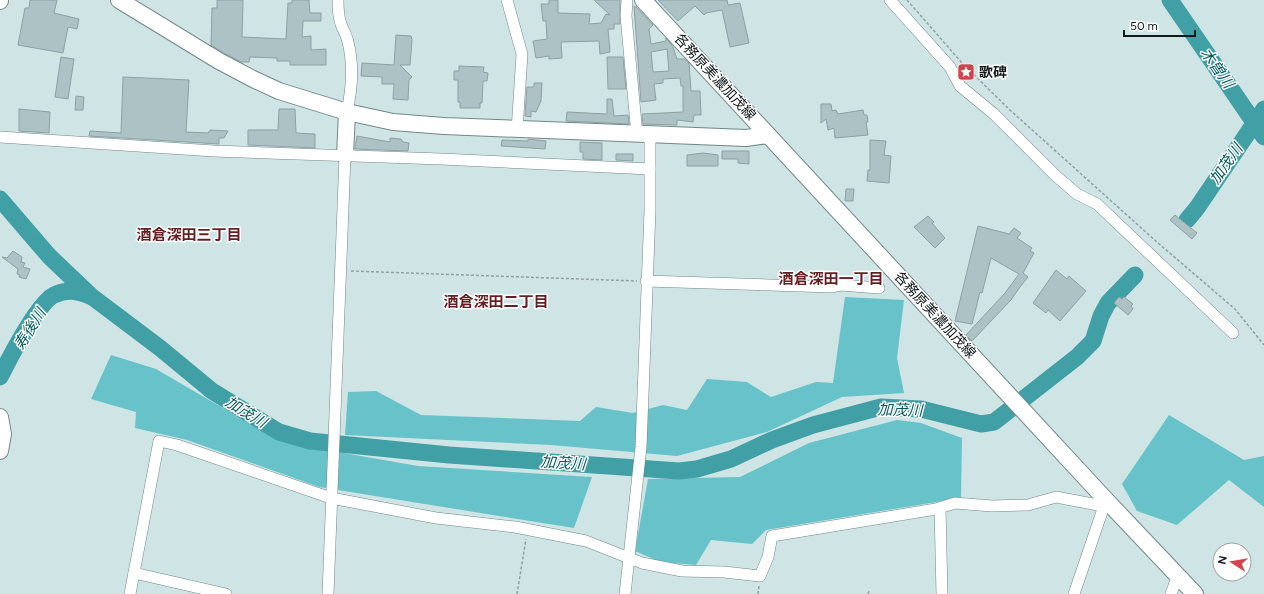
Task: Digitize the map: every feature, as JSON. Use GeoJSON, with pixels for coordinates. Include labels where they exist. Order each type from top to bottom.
{"type":"FeatureCollection","features":[{"type":"Feature","properties":{"kind":"main road"},"geometry":{"type":"LineString","coordinates":[[119,0],[219,61],[279,91],[347,112],[393,122],[517,130],[644,135],[746,138],[768,135]]}},
{"type":"Feature","properties":{"kind":"main road","name":"各務原美濃加茂線"},"geometry":{"type":"LineString","coordinates":[[644,0],[1000,385],[1104,503],[1178,575],[1195,594]]}},
{"type":"Feature","properties":{"kind":"main road"},"geometry":{"type":"LineString","coordinates":[[345,156],[347,112]]}},
{"type":"Feature","properties":{"kind":"main road"},"geometry":{"type":"LineString","coordinates":[[0,417],[3,434],[0,451]]}},
{"type":"Feature","properties":{"kind":"street"},"geometry":{"type":"LineString","coordinates":[[338,0],[338,11],[347,39],[352,68],[351,92],[347,112]]}},
{"type":"Feature","properties":{"kind":"street"},"geometry":{"type":"LineString","coordinates":[[507,0],[522,54],[517,130]]}},
{"type":"Feature","properties":{"kind":"street"},"geometry":{"type":"LineString","coordinates":[[625,594],[641,447],[650,169],[626,16],[627,0]]}},
{"type":"Feature","properties":{"kind":"street"},"geometry":{"type":"LineString","coordinates":[[890,0],[950,67],[960,86],[994,114],[1056,176],[1077,194],[1097,204],[1233,333]]}},
{"type":"Feature","properties":{"kind":"street"},"geometry":{"type":"LineString","coordinates":[[0,137],[214,151],[650,169]]}},
{"type":"Feature","properties":{"kind":"street"},"geometry":{"type":"LineString","coordinates":[[328,594],[339,270],[345,156]]}},
{"type":"Feature","properties":{"kind":"street"},"geometry":{"type":"LineString","coordinates":[[646,281],[831,287],[841,285],[879,288]]}},
{"type":"Feature","properties":{"kind":"street"},"geometry":{"type":"LineString","coordinates":[[130,594],[159,441],[177,445],[331,498],[436,518],[527,530],[586,541],[642,563],[682,571],[724,572],[760,576],[768,557],[772,536],[940,508],[955,503],[1028,505],[1056,497],[1104,503],[1074,594]]}},
{"type":"Feature","properties":{"kind":"street"},"geometry":{"type":"LineString","coordinates":[[940,508],[942,594]]}},
{"type":"Feature","properties":{"kind":"street"},"geometry":{"type":"LineString","coordinates":[[134,573],[226,594]]}},
{"type":"Feature","properties":{"kind":"street"},"geometry":{"type":"LineString","coordinates":[[1172,594],[1178,575]]}},
{"type":"Feature","properties":{"kind":"path"},"geometry":{"type":"LineString","coordinates":[[907,0],[963,64],[1011,111],[1158,243],[1235,309],[1264,345]]}},
{"type":"Feature","properties":{"kind":"path"},"geometry":{"type":"LineString","coordinates":[[339,270],[646,281]]}},
{"type":"Feature","properties":{"kind":"path"},"geometry":{"type":"LineString","coordinates":[[517,594],[527,530]]}},
{"type":"Feature","properties":{"kind":"shaded area"},"geometry":{"type":"Polygon","coordinates":[[[845,297],[904,300],[897,358],[904,393],[842,397],[767,432],[677,456],[551,445],[345,435],[348,392],[376,391],[421,415],[580,421],[596,407],[633,413],[663,405],[687,410],[707,379],[747,382],[771,397],[816,382],[833,383],[845,297]]]}},
{"type":"Feature","properties":{"kind":"shaded area"},"geometry":{"type":"Polygon","coordinates":[[[111,355],[156,369],[252,425],[297,444],[418,466],[592,477],[574,528],[319,487],[187,440],[135,428],[136,412],[91,399],[111,355]]]}},
{"type":"Feature","properties":{"kind":"shaded area"},"geometry":{"type":"Polygon","coordinates":[[[1169,415],[1244,460],[1264,456],[1264,507],[1229,480],[1177,525],[1137,511],[1122,484],[1169,415]]]}},
{"type":"Feature","properties":{"kind":"shaded area"},"geometry":{"type":"Polygon","coordinates":[[[897,420],[921,423],[962,438],[961,498],[766,530],[752,544],[711,540],[696,565],[660,562],[635,551],[648,479],[740,477],[809,443],[897,420]]]}},
{"type":"Feature","properties":{"kind":"building"},"geometry":{"type":"Polygon","coordinates":[[[30,0],[57,0],[54,13],[79,19],[77,29],[68,27],[63,53],[18,45],[25,8],[29,8],[30,0]]]}},
{"type":"Feature","properties":{"kind":"building"},"geometry":{"type":"Polygon","coordinates":[[[217,0],[243,0],[242,37],[286,39],[288,3],[292,3],[292,0],[309,0],[310,13],[321,13],[321,21],[303,21],[302,37],[311,36],[311,50],[326,49],[326,65],[290,65],[290,61],[277,61],[277,58],[250,57],[249,62],[241,62],[224,53],[211,45],[212,8],[217,8],[217,0]]]}},
{"type":"Feature","properties":{"kind":"building"},"geometry":{"type":"Polygon","coordinates":[[[549,0],[558,0],[558,13],[590,14],[589,24],[601,23],[606,14],[610,15],[594,0],[620,0],[620,24],[614,24],[614,29],[608,29],[610,52],[600,54],[599,41],[561,42],[562,58],[549,59],[549,56],[536,58],[533,41],[547,39],[546,21],[543,21],[541,4],[549,4],[549,0]]]}},
{"type":"Feature","properties":{"kind":"building"},"geometry":{"type":"Polygon","coordinates":[[[658,0],[727,0],[728,5],[740,3],[749,43],[730,47],[722,10],[706,13],[704,15],[695,6],[678,21],[658,0]]]}},
{"type":"Feature","properties":{"kind":"building"},"geometry":{"type":"Polygon","coordinates":[[[634,6],[653,25],[649,29],[651,44],[666,41],[666,38],[673,47],[677,59],[684,59],[689,63],[691,91],[700,91],[701,115],[694,115],[693,122],[677,120],[677,125],[643,124],[642,114],[683,112],[683,86],[681,86],[680,78],[663,79],[663,83],[654,84],[656,100],[641,102],[634,6]],[[667,49],[651,52],[653,72],[669,71],[667,49]]]}},
{"type":"Feature","properties":{"kind":"building"},"geometry":{"type":"Polygon","coordinates":[[[396,35],[411,36],[412,40],[410,65],[400,65],[412,77],[409,80],[408,100],[393,99],[394,84],[382,84],[382,77],[361,76],[362,63],[394,65],[396,35]]]}},
{"type":"Feature","properties":{"kind":"building"},"geometry":{"type":"Polygon","coordinates":[[[61,57],[74,59],[68,99],[55,97],[61,57]]]}},
{"type":"Feature","properties":{"kind":"building"},"geometry":{"type":"Polygon","coordinates":[[[607,57],[623,57],[626,89],[608,89],[607,57]]]}},
{"type":"Feature","properties":{"kind":"building"},"geometry":{"type":"Polygon","coordinates":[[[459,66],[484,67],[483,72],[488,73],[487,81],[483,81],[482,103],[480,103],[480,108],[460,108],[460,102],[458,102],[458,80],[454,80],[454,71],[459,71],[459,66]]]}},
{"type":"Feature","properties":{"kind":"building"},"geometry":{"type":"Polygon","coordinates":[[[123,77],[189,80],[186,132],[208,133],[210,130],[228,131],[224,138],[219,138],[219,144],[89,136],[90,131],[121,133],[123,77]]]}},
{"type":"Feature","properties":{"kind":"building"},"geometry":{"type":"Polygon","coordinates":[[[534,83],[542,83],[541,101],[536,112],[531,111],[531,117],[525,116],[527,87],[534,87],[534,83]]]}},
{"type":"Feature","properties":{"kind":"building"},"geometry":{"type":"Polygon","coordinates":[[[76,96],[84,97],[83,110],[75,110],[76,96]]]}},
{"type":"Feature","properties":{"kind":"building"},"geometry":{"type":"Polygon","coordinates":[[[607,99],[612,99],[614,116],[628,115],[629,124],[566,121],[567,112],[607,114],[607,99]]]}},
{"type":"Feature","properties":{"kind":"building"},"geometry":{"type":"Polygon","coordinates":[[[821,104],[831,104],[832,111],[836,110],[838,114],[863,110],[864,115],[867,115],[868,122],[866,122],[868,135],[835,138],[834,128],[828,130],[826,119],[821,123],[821,104]]]}},
{"type":"Feature","properties":{"kind":"building"},"geometry":{"type":"Polygon","coordinates":[[[19,109],[50,112],[49,133],[19,131],[19,109]]]}},
{"type":"Feature","properties":{"kind":"building"},"geometry":{"type":"Polygon","coordinates":[[[279,109],[295,109],[296,133],[315,134],[315,148],[248,145],[248,130],[278,130],[279,109]]]}},
{"type":"Feature","properties":{"kind":"building"},"geometry":{"type":"Polygon","coordinates":[[[357,136],[390,142],[390,138],[401,139],[403,142],[409,143],[408,151],[355,149],[357,136]]]}},
{"type":"Feature","properties":{"kind":"building"},"geometry":{"type":"Polygon","coordinates":[[[528,139],[546,141],[545,149],[501,146],[502,140],[528,141],[528,139]]]}},
{"type":"Feature","properties":{"kind":"building"},"geometry":{"type":"Polygon","coordinates":[[[870,140],[886,141],[884,155],[891,156],[889,183],[867,181],[868,170],[870,170],[870,140]]]}},
{"type":"Feature","properties":{"kind":"building"},"geometry":{"type":"Polygon","coordinates":[[[580,142],[602,143],[602,160],[583,159],[583,152],[580,152],[580,142]]]}},
{"type":"Feature","properties":{"kind":"building"},"geometry":{"type":"Polygon","coordinates":[[[722,151],[749,151],[749,164],[738,163],[738,159],[722,159],[722,151]]]}},
{"type":"Feature","properties":{"kind":"building"},"geometry":{"type":"Polygon","coordinates":[[[703,153],[718,155],[718,166],[687,166],[687,155],[703,153]]]}},
{"type":"Feature","properties":{"kind":"building"},"geometry":{"type":"Polygon","coordinates":[[[616,154],[633,154],[633,161],[616,160],[616,154]]]}},
{"type":"Feature","properties":{"kind":"building"},"geometry":{"type":"Polygon","coordinates":[[[846,189],[854,189],[853,201],[845,201],[846,189]]]}},
{"type":"Feature","properties":{"kind":"building"},"geometry":{"type":"Polygon","coordinates":[[[1175,215],[1197,233],[1192,239],[1170,220],[1175,215]]]}},
{"type":"Feature","properties":{"kind":"building"},"geometry":{"type":"Polygon","coordinates":[[[928,216],[945,238],[935,248],[914,227],[928,216]]]}},
{"type":"Feature","properties":{"kind":"building"},"geometry":{"type":"Polygon","coordinates":[[[978,226],[1009,234],[1014,228],[1021,233],[1017,238],[1032,248],[1030,251],[1034,253],[1023,273],[1028,277],[1011,300],[972,341],[966,335],[1005,293],[1019,274],[991,258],[972,324],[955,321],[978,226]]]}},
{"type":"Feature","properties":{"kind":"building"},"geometry":{"type":"Polygon","coordinates":[[[13,251],[22,257],[21,262],[25,263],[23,267],[30,269],[26,279],[19,277],[20,275],[17,274],[18,269],[2,257],[7,258],[13,251]]]}},
{"type":"Feature","properties":{"kind":"building"},"geometry":{"type":"Polygon","coordinates":[[[1056,270],[1067,279],[1069,276],[1086,291],[1060,321],[1048,310],[1046,313],[1033,303],[1056,270]]]}},
{"type":"Feature","properties":{"kind":"building"},"geometry":{"type":"Polygon","coordinates":[[[1119,297],[1122,299],[1124,297],[1133,304],[1131,306],[1133,309],[1128,315],[1114,303],[1119,297]]]}},
{"type":"Feature","properties":{"kind":"waterway","name":"木曽川"},"geometry":{"type":"LineString","coordinates":[[1170,0],[1264,137]]}},
{"type":"Feature","properties":{"kind":"waterway","name":"加茂川"},"geometry":{"type":"LineString","coordinates":[[1187,220],[1197,208],[1264,109]]}},
{"type":"Feature","properties":{"kind":"waterway","name":"加茂川"},"geometry":{"type":"LineString","coordinates":[[0,199],[49,256],[91,296],[160,348],[212,391],[279,432],[310,441],[449,455],[679,471],[697,469],[731,459],[772,440],[813,425],[881,407],[921,409],[981,424],[994,422],[1077,357],[1093,341],[1101,316],[1108,303],[1135,275]]}},
{"type":"Feature","properties":{"kind":"waterway","name":"寿後川"},"geometry":{"type":"LineString","coordinates":[[0,377],[24,332],[47,300],[54,295],[68,291],[90,296]]}},
{"type":"Feature","properties":{"kind":"place","name":"歌碑"},"geometry":{"type":"Point","coordinates":[966,72]}},
{"type":"Feature","properties":{"kind":"district","name":"酒倉深田三丁目"},"geometry":{"type":"Point","coordinates":[189,235]}},
{"type":"Feature","properties":{"kind":"district","name":"酒倉深田一丁目"},"geometry":{"type":"Point","coordinates":[831,279]}},
{"type":"Feature","properties":{"kind":"district","name":"酒倉深田二丁目"},"geometry":{"type":"Point","coordinates":[496,302]}}]}
